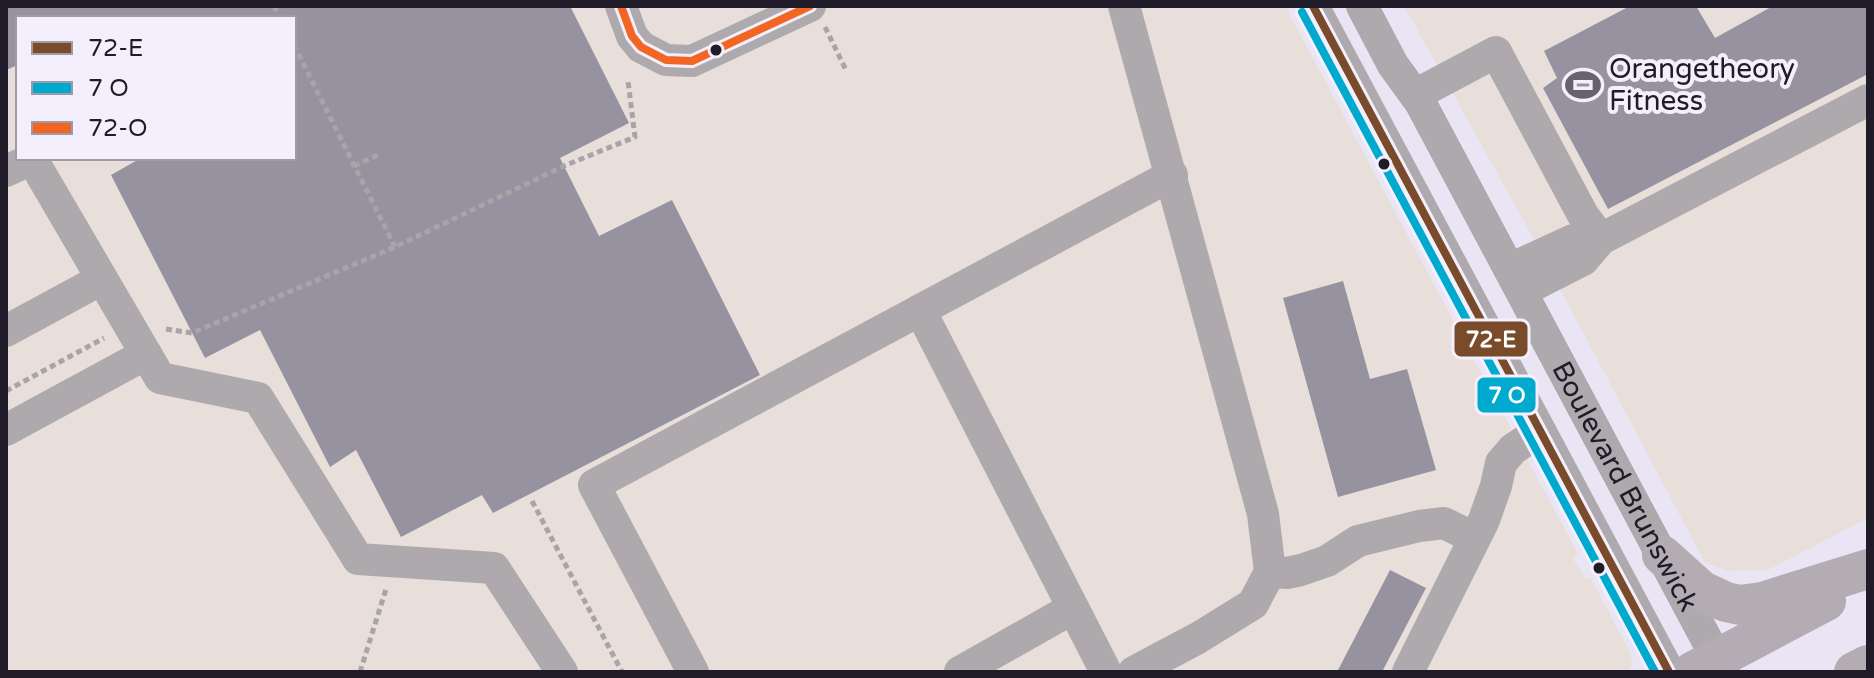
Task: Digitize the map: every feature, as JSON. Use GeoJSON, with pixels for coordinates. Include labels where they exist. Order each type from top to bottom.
{"type":"FeatureCollection","features":[{"type":"Feature","properties":{"kind":"main road"},"geometry":{"type":"LineString","coordinates":[[1662,555],[1702,591],[1740,605],[1762,602],[1868,569]]}},
{"type":"Feature","properties":{"kind":"main road"},"geometry":{"type":"LineString","coordinates":[[1711,668],[1868,580]]}},
{"type":"Feature","properties":{"kind":"main road"},"geometry":{"type":"LineString","coordinates":[[1854,672],[1867,668]]}},
{"type":"Feature","properties":{"kind":"street"},"geometry":{"type":"LineString","coordinates":[[621,6],[632,36],[641,47],[666,60],[692,61],[810,6]]}},
{"type":"Feature","properties":{"kind":"street"},"geometry":{"type":"LineString","coordinates":[[1124,6],[1263,514],[1270,572],[1253,604],[1134,672]]}},
{"type":"Feature","properties":{"kind":"street","name":"Boulevard Brunswick"},"geometry":{"type":"LineString","coordinates":[[1313,6],[1669,672]]}},
{"type":"Feature","properties":{"kind":"street","name":"Boulevard Brunswick"},"geometry":{"type":"LineString","coordinates":[[1362,6],[1393,65],[1415,95],[1662,555],[1711,668]]}},
{"type":"Feature","properties":{"kind":"street"},"geometry":{"type":"LineString","coordinates":[[1415,95],[1496,52],[1583,215],[1601,239]]}},
{"type":"Feature","properties":{"kind":"street"},"geometry":{"type":"LineString","coordinates":[[1516,280],[1583,260],[1601,239],[1868,100]]}},
{"type":"Feature","properties":{"kind":"street"},"geometry":{"type":"LineString","coordinates":[[6,171],[30,160]]}},
{"type":"Feature","properties":{"kind":"street"},"geometry":{"type":"LineString","coordinates":[[33,160],[160,378],[258,398],[358,559],[494,568],[562,672]]}},
{"type":"Feature","properties":{"kind":"street"},"geometry":{"type":"LineString","coordinates":[[693,672],[594,485],[1172,175]]}},
{"type":"Feature","properties":{"kind":"street"},"geometry":{"type":"LineString","coordinates":[[6,331],[102,279]]}},
{"type":"Feature","properties":{"kind":"street"},"geometry":{"type":"LineString","coordinates":[[920,310],[1106,672]]}},
{"type":"Feature","properties":{"kind":"street"},"geometry":{"type":"LineString","coordinates":[[6,430],[146,354]]}},
{"type":"Feature","properties":{"kind":"street"},"geometry":{"type":"LineString","coordinates":[[1408,672],[1491,502],[1501,463],[1513,449],[1540,431]]}},
{"type":"Feature","properties":{"kind":"street"},"geometry":{"type":"LineString","coordinates":[[1270,572],[1301,570],[1327,561],[1358,541],[1419,526],[1444,523],[1474,538]]}},
{"type":"Feature","properties":{"kind":"street"},"geometry":{"type":"LineString","coordinates":[[960,672],[1073,608]]}},
{"type":"Feature","properties":{"kind":"path"},"geometry":{"type":"LineString","coordinates":[[834,48],[846,70]]}},
{"type":"Feature","properties":{"kind":"path"},"geometry":{"type":"LineString","coordinates":[[296,49],[395,247]]}},
{"type":"Feature","properties":{"kind":"path"},"geometry":{"type":"LineString","coordinates":[[6,391],[128,324],[192,333],[395,247],[564,166],[635,137],[628,81]]}},
{"type":"Feature","properties":{"kind":"path"},"geometry":{"type":"LineString","coordinates":[[354,166],[380,154]]}},
{"type":"Feature","properties":{"kind":"path"},"geometry":{"type":"LineString","coordinates":[[532,501],[622,672]]}},
{"type":"Feature","properties":{"kind":"path"},"geometry":{"type":"LineString","coordinates":[[360,672],[395,562]]}},
{"type":"Feature","properties":{"kind":"shaded area"},"geometry":{"type":"Polygon","coordinates":[[[6,6],[1285,6],[1578,554],[1573,559],[1586,579],[1590,577],[1630,652],[1632,662],[1629,670],[6,672],[6,6]]]}},
{"type":"Feature","properties":{"kind":"shaded area"},"geometry":{"type":"Polygon","coordinates":[[[1404,6],[1868,6],[1868,518],[1768,570],[1730,571],[1705,563],[1530,232],[1404,6]]]}},
{"type":"Feature","properties":{"kind":"building"},"geometry":{"type":"Polygon","coordinates":[[[6,6],[570,6],[629,123],[560,158],[599,236],[672,200],[760,375],[493,513],[482,495],[401,537],[356,450],[330,467],[260,330],[205,358],[111,175],[137,160],[296,160],[296,16],[16,16],[16,66],[6,70],[6,6]]]}},
{"type":"Feature","properties":{"kind":"building"},"geometry":{"type":"Polygon","coordinates":[[[1630,6],[1696,6],[1715,38],[1773,6],[1868,6],[1868,74],[1608,209],[1543,88],[1557,78],[1544,51],[1630,6]]]}},
{"type":"Feature","properties":{"kind":"building"},"geometry":{"type":"Polygon","coordinates":[[[1343,281],[1370,379],[1407,369],[1436,470],[1338,497],[1283,298],[1343,281]]]}},
{"type":"Feature","properties":{"kind":"building"},"geometry":{"type":"Polygon","coordinates":[[[1390,570],[1426,588],[1382,672],[1337,672],[1390,570]]]}},
{"type":"Feature","properties":{"kind":"transit line","name":"72-O"},"geometry":{"type":"LineString","coordinates":[[621,6],[632,36],[641,47],[666,60],[692,61],[810,6]]}},
{"type":"Feature","properties":{"kind":"transit line","name":"72-E"},"geometry":{"type":"LineString","coordinates":[[1313,6],[1669,672]]}},
{"type":"Feature","properties":{"kind":"transit line"},"geometry":{"type":"LineString","coordinates":[[1302,12],[1655,672]]}},
{"type":"Feature","properties":{"kind":"place","name":"Orangetheory Fitness"},"geometry":{"type":"Point","coordinates":[1583,85]}}]}
